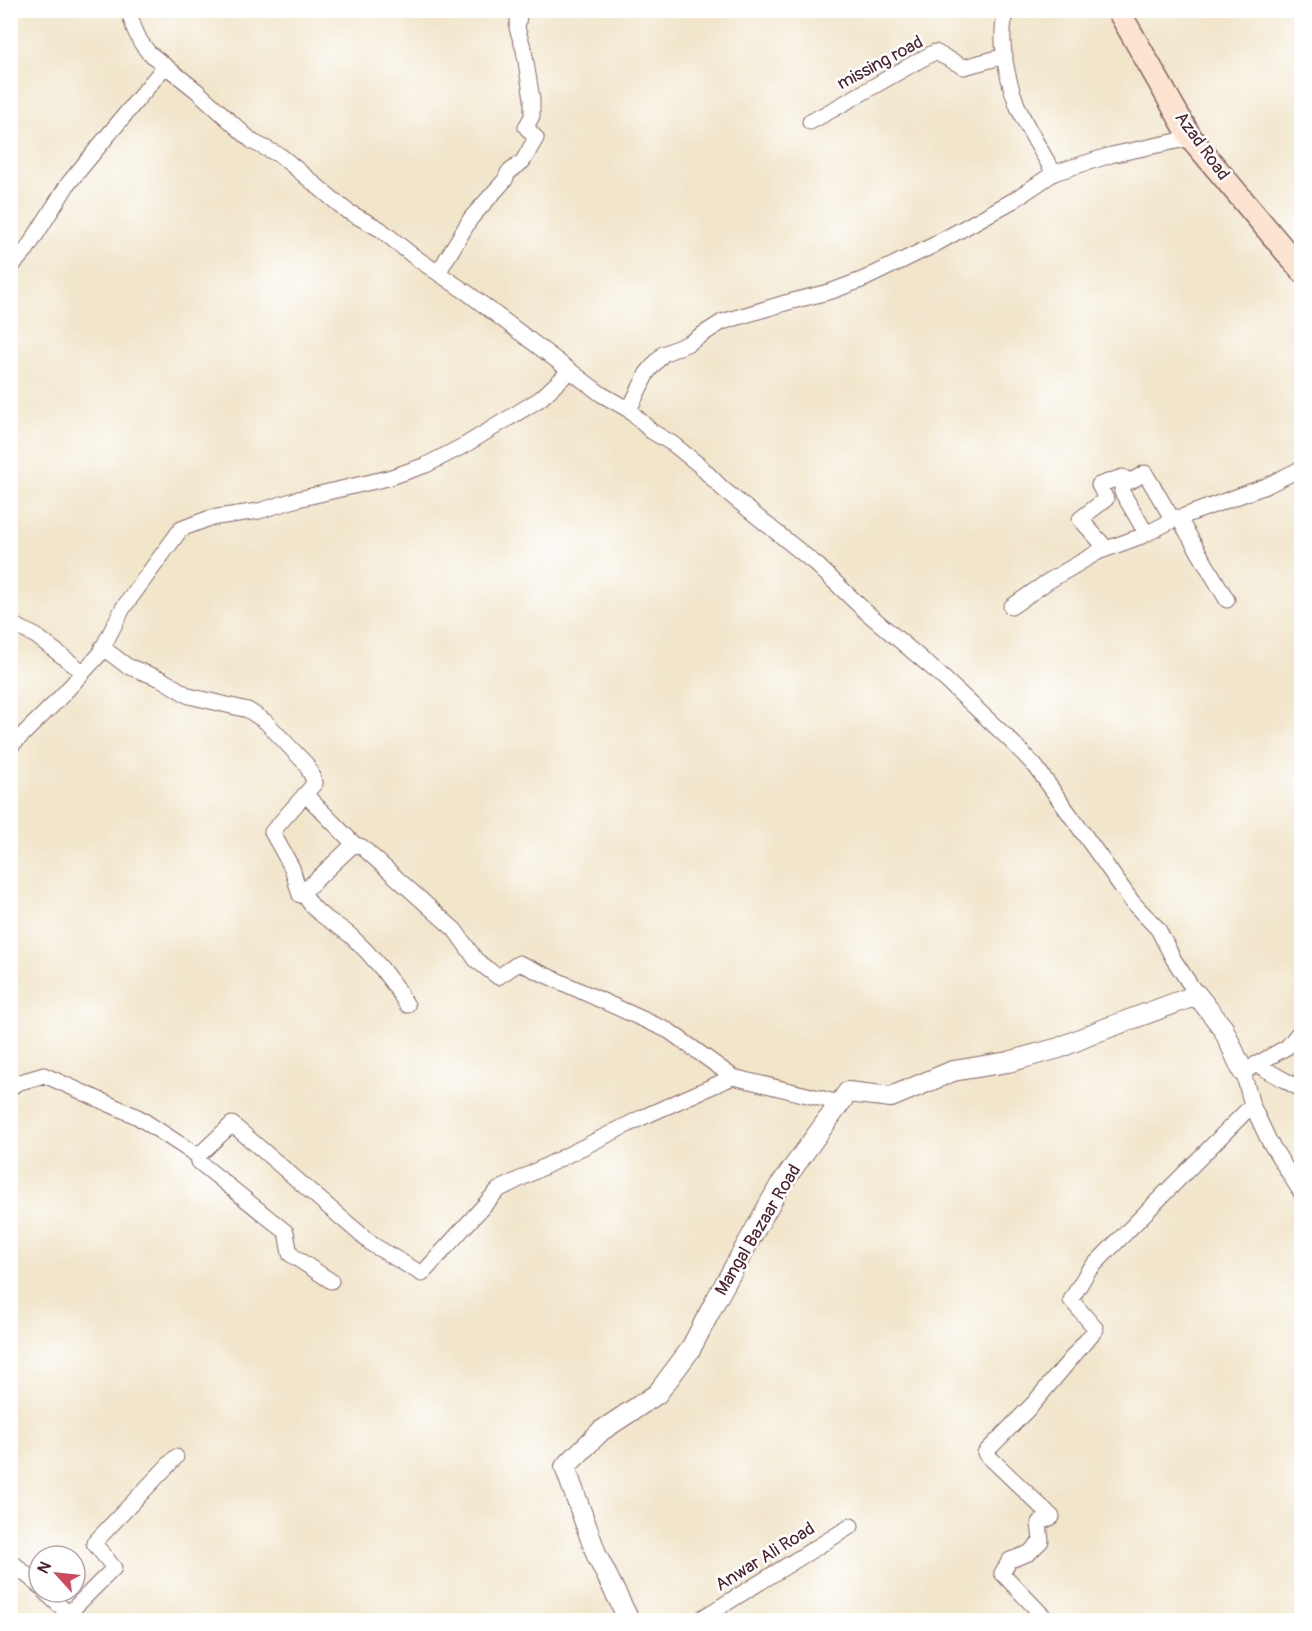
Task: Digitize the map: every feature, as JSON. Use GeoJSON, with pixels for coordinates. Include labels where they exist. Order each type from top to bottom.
{"type":"FeatureCollection","features":[{"type":"Feature","properties":{"kind":"main road","name":"Azad Road"},"geometry":{"type":"LineString","coordinates":[[1118,10],[1191,138],[1302,271]]}},
{"type":"Feature","properties":{"kind":"street"},"geometry":{"type":"LineString","coordinates":[[131,10],[130,15],[140,41],[148,52],[197,91],[253,142],[281,156],[347,211],[380,229],[601,394],[629,410],[651,431],[673,444],[723,489],[817,565],[865,611],[938,673],[1009,739],[1036,767],[1133,903],[1158,929],[1174,960],[1197,995],[1250,1068],[1252,1105],[1269,1141],[1302,1194]]}},
{"type":"Feature","properties":{"kind":"street"},"geometry":{"type":"LineString","coordinates":[[438,273],[471,218],[505,180],[508,173],[523,161],[536,138],[526,127],[532,116],[532,99],[524,50],[517,28],[520,10]]}},
{"type":"Feature","properties":{"kind":"street"},"geometry":{"type":"LineString","coordinates":[[1007,10],[1002,46],[1016,104],[1053,173]]}},
{"type":"Feature","properties":{"kind":"street","name":"missing road"},"geometry":{"type":"LineString","coordinates":[[810,122],[935,52],[964,67],[1005,57]]}},
{"type":"Feature","properties":{"kind":"street"},"geometry":{"type":"LineString","coordinates":[[10,268],[27,249],[68,184],[165,66]]}},
{"type":"Feature","properties":{"kind":"street"},"geometry":{"type":"LineString","coordinates":[[629,410],[647,373],[663,354],[688,343],[722,322],[832,291],[864,279],[932,246],[1014,200],[1053,173],[1111,155],[1191,138]]}},
{"type":"Feature","properties":{"kind":"street"},"geometry":{"type":"LineString","coordinates":[[10,747],[99,655],[123,608],[181,529],[210,518],[259,511],[298,499],[388,478],[426,465],[465,445],[540,399],[570,370]]}},
{"type":"Feature","properties":{"kind":"street"},"geometry":{"type":"LineString","coordinates":[[1011,608],[1047,582],[1107,549],[1175,518],[1266,486],[1302,468]]}},
{"type":"Feature","properties":{"kind":"street"},"geometry":{"type":"LineString","coordinates":[[1107,549],[1080,519],[1106,500],[1099,485],[1122,477],[1131,481],[1145,473],[1227,600]]}},
{"type":"Feature","properties":{"kind":"street"},"geometry":{"type":"LineString","coordinates":[[1122,477],[1122,492],[1146,533]]}},
{"type":"Feature","properties":{"kind":"street"},"geometry":{"type":"LineString","coordinates":[[10,623],[36,636],[83,672]]}},
{"type":"Feature","properties":{"kind":"street"},"geometry":{"type":"LineString","coordinates":[[102,647],[127,666],[161,679],[189,696],[248,710],[266,722],[306,764],[315,783],[272,832],[292,868],[300,895],[354,844]]}},
{"type":"Feature","properties":{"kind":"street"},"geometry":{"type":"LineString","coordinates":[[305,794],[354,844],[362,847],[455,930],[476,960],[498,977],[519,963],[669,1031],[733,1077],[840,1103],[848,1092],[891,1097],[952,1071],[1008,1062],[1059,1048],[1197,995]]}},
{"type":"Feature","properties":{"kind":"street"},"geometry":{"type":"LineString","coordinates":[[303,892],[311,907],[350,936],[392,980],[407,1005]]}},
{"type":"Feature","properties":{"kind":"street"},"geometry":{"type":"LineString","coordinates":[[1250,1068],[1287,1047],[1302,1029]]}},
{"type":"Feature","properties":{"kind":"street"},"geometry":{"type":"LineString","coordinates":[[1250,1068],[1302,1090]]}},
{"type":"Feature","properties":{"kind":"street"},"geometry":{"type":"LineString","coordinates":[[10,1088],[17,1083],[44,1075],[138,1117],[198,1156],[199,1162],[286,1232],[290,1254],[331,1281]]}},
{"type":"Feature","properties":{"kind":"street"},"geometry":{"type":"LineString","coordinates":[[198,1156],[232,1124],[373,1245],[422,1274],[498,1190],[641,1118],[733,1077]]}},
{"type":"Feature","properties":{"kind":"street","name":"Mangal Bazaar Road"},"geometry":{"type":"LineString","coordinates":[[629,1620],[597,1556],[565,1467],[601,1431],[657,1394],[690,1350],[780,1186],[840,1103]]}},
{"type":"Feature","properties":{"kind":"street"},"geometry":{"type":"LineString","coordinates":[[1047,1620],[1002,1573],[1011,1560],[1029,1553],[1041,1542],[1039,1523],[1052,1517],[985,1453],[1033,1404],[1096,1329],[1071,1300],[1088,1271],[1252,1105]]}},
{"type":"Feature","properties":{"kind":"street"},"geometry":{"type":"LineString","coordinates":[[57,1604],[71,1617],[114,1568],[94,1543],[176,1457]]}},
{"type":"Feature","properties":{"kind":"street","name":"Anwar Ali Road"},"geometry":{"type":"LineString","coordinates":[[699,1620],[851,1526]]}},
{"type":"Feature","properties":{"kind":"street"},"geometry":{"type":"LineString","coordinates":[[10,1560],[27,1575]]}}]}
